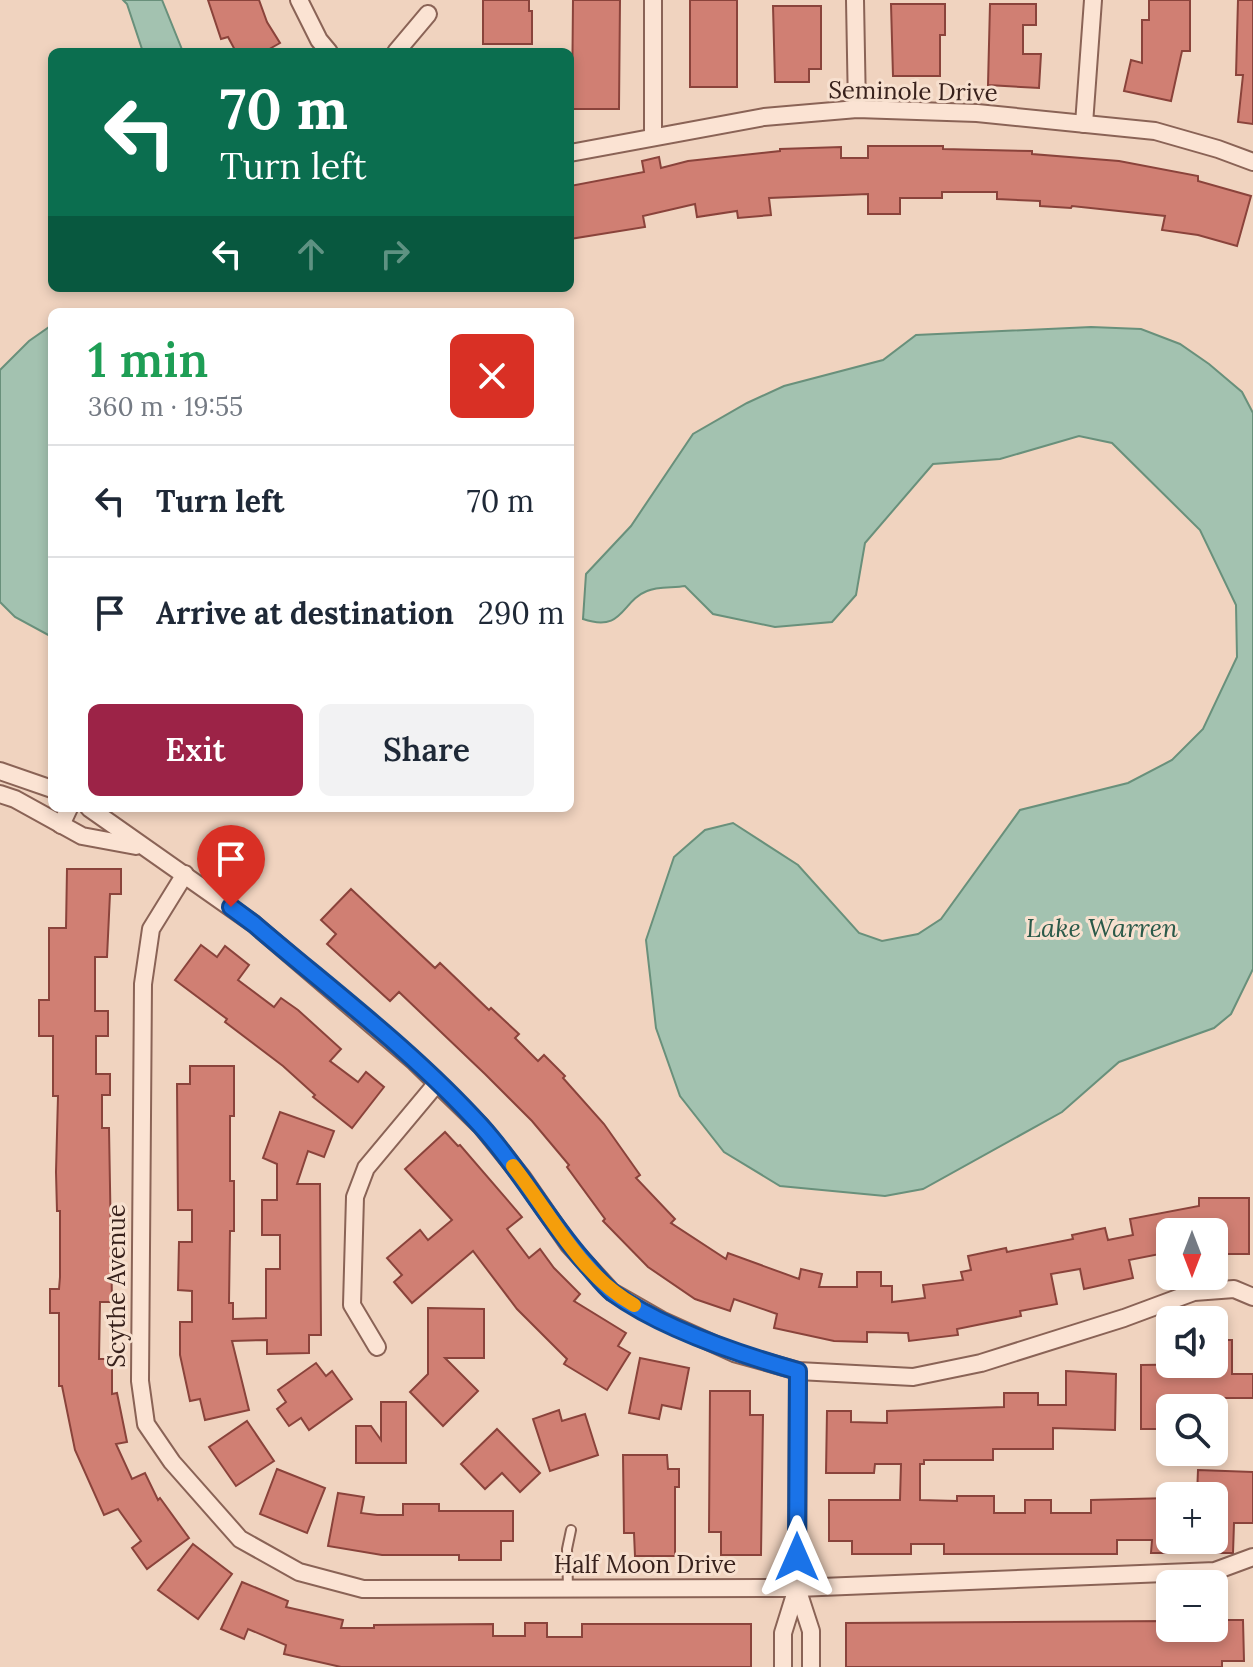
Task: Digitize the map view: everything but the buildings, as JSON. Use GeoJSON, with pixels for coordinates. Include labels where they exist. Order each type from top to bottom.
{"type":"FeatureCollection","features":[{"type":"Feature","properties":{"kind":"street"},"geometry":{"type":"LineString","coordinates":[[299,0],[326,48]]}},
{"type":"Feature","properties":{"kind":"street"},"geometry":{"type":"LineString","coordinates":[[653,0],[653,136]]}},
{"type":"Feature","properties":{"kind":"street"},"geometry":{"type":"LineString","coordinates":[[855,0],[857,109]]}},
{"type":"Feature","properties":{"kind":"street"},"geometry":{"type":"LineString","coordinates":[[1084,124],[1093,0]]}},
{"type":"Feature","properties":{"kind":"street"},"geometry":{"type":"LineString","coordinates":[[399,48],[428,14]]}},
{"type":"Feature","properties":{"kind":"street","name":"Seminole Drive"},"geometry":{"type":"LineString","coordinates":[[574,152],[764,117],[857,109],[977,113],[1155,131],[1253,162]]}},
{"type":"Feature","properties":{"kind":"street"},"geometry":{"type":"LineString","coordinates":[[0,771],[48,788]]}},
{"type":"Feature","properties":{"kind":"street"},"geometry":{"type":"LineString","coordinates":[[0,794],[82,836],[141,847]]}},
{"type":"Feature","properties":{"kind":"street"},"geometry":{"type":"LineString","coordinates":[[61,825],[67,812]]}},
{"type":"Feature","properties":{"kind":"street"},"geometry":{"type":"LineString","coordinates":[[94,812],[254,924],[437,1083],[481,1126],[522,1177],[569,1245],[612,1292],[661,1320],[734,1353],[798,1371],[913,1377],[981,1363],[1124,1318],[1194,1292],[1234,1289],[1253,1297]]}},
{"type":"Feature","properties":{"kind":"street","name":"Scythe Avenue"},"geometry":{"type":"LineString","coordinates":[[185,874],[151,929],[143,984],[140,1381],[146,1424],[172,1462],[240,1539],[299,1572],[363,1589]]}},
{"type":"Feature","properties":{"kind":"street"},"geometry":{"type":"LineString","coordinates":[[377,1347],[352,1305],[355,1197],[366,1168],[437,1083]]}},
{"type":"Feature","properties":{"kind":"street"},"geometry":{"type":"LineString","coordinates":[[797,1588],[811,1631],[812,1660],[783,1659],[783,1633],[797,1588],[798,1371]]}},
{"type":"Feature","properties":{"kind":"street","name":"Half Moon Drive"},"geometry":{"type":"LineString","coordinates":[[363,1589],[797,1588],[1215,1571],[1253,1557]]}},
{"type":"Feature","properties":{"kind":"lane"},"geometry":{"type":"LineString","coordinates":[[568,1588],[567,1549],[571,1530]]}},
{"type":"Feature","properties":{"kind":"water"},"geometry":{"type":"Polygon","coordinates":[[[123,0],[162,0],[181,48],[142,48],[123,0]]]}},
{"type":"Feature","properties":{"kind":"water","name":"Lake Warren"},"geometry":{"type":"Polygon","coordinates":[[[1091,327],[1141,329],[1180,344],[1242,392],[1253,413],[1253,969],[1231,1014],[1214,1028],[1119,1062],[1062,1112],[923,1189],[885,1196],[780,1186],[724,1152],[680,1096],[656,1028],[646,940],[674,857],[705,830],[733,823],[798,865],[859,933],[882,941],[918,934],[941,919],[1020,810],[1128,783],[1172,760],[1203,729],[1237,657],[1236,605],[1200,530],[1112,443],[1079,436],[1000,459],[933,464],[865,543],[856,595],[832,622],[775,627],[713,614],[685,586],[647,591],[614,619],[596,622],[583,619],[586,574],[631,526],[693,434],[747,403],[784,386],[883,360],[916,335],[1091,327]]]}},
{"type":"Feature","properties":{"kind":"water"},"geometry":{"type":"Polygon","coordinates":[[[48,328],[48,635],[15,617],[0,602],[0,370],[29,341],[48,328]]]}},
{"type":"Feature","properties":{"kind":"slow traffic"},"geometry":{"type":"LineString","coordinates":[[513,1166],[569,1245],[612,1292],[634,1305]]}},
{"type":"Feature","properties":{"kind":"route"},"geometry":{"type":"LineString","coordinates":[[231,907],[415,1062],[481,1126],[522,1177],[569,1245],[612,1292],[661,1320],[734,1353],[798,1371],[797,1557]]}}]}
